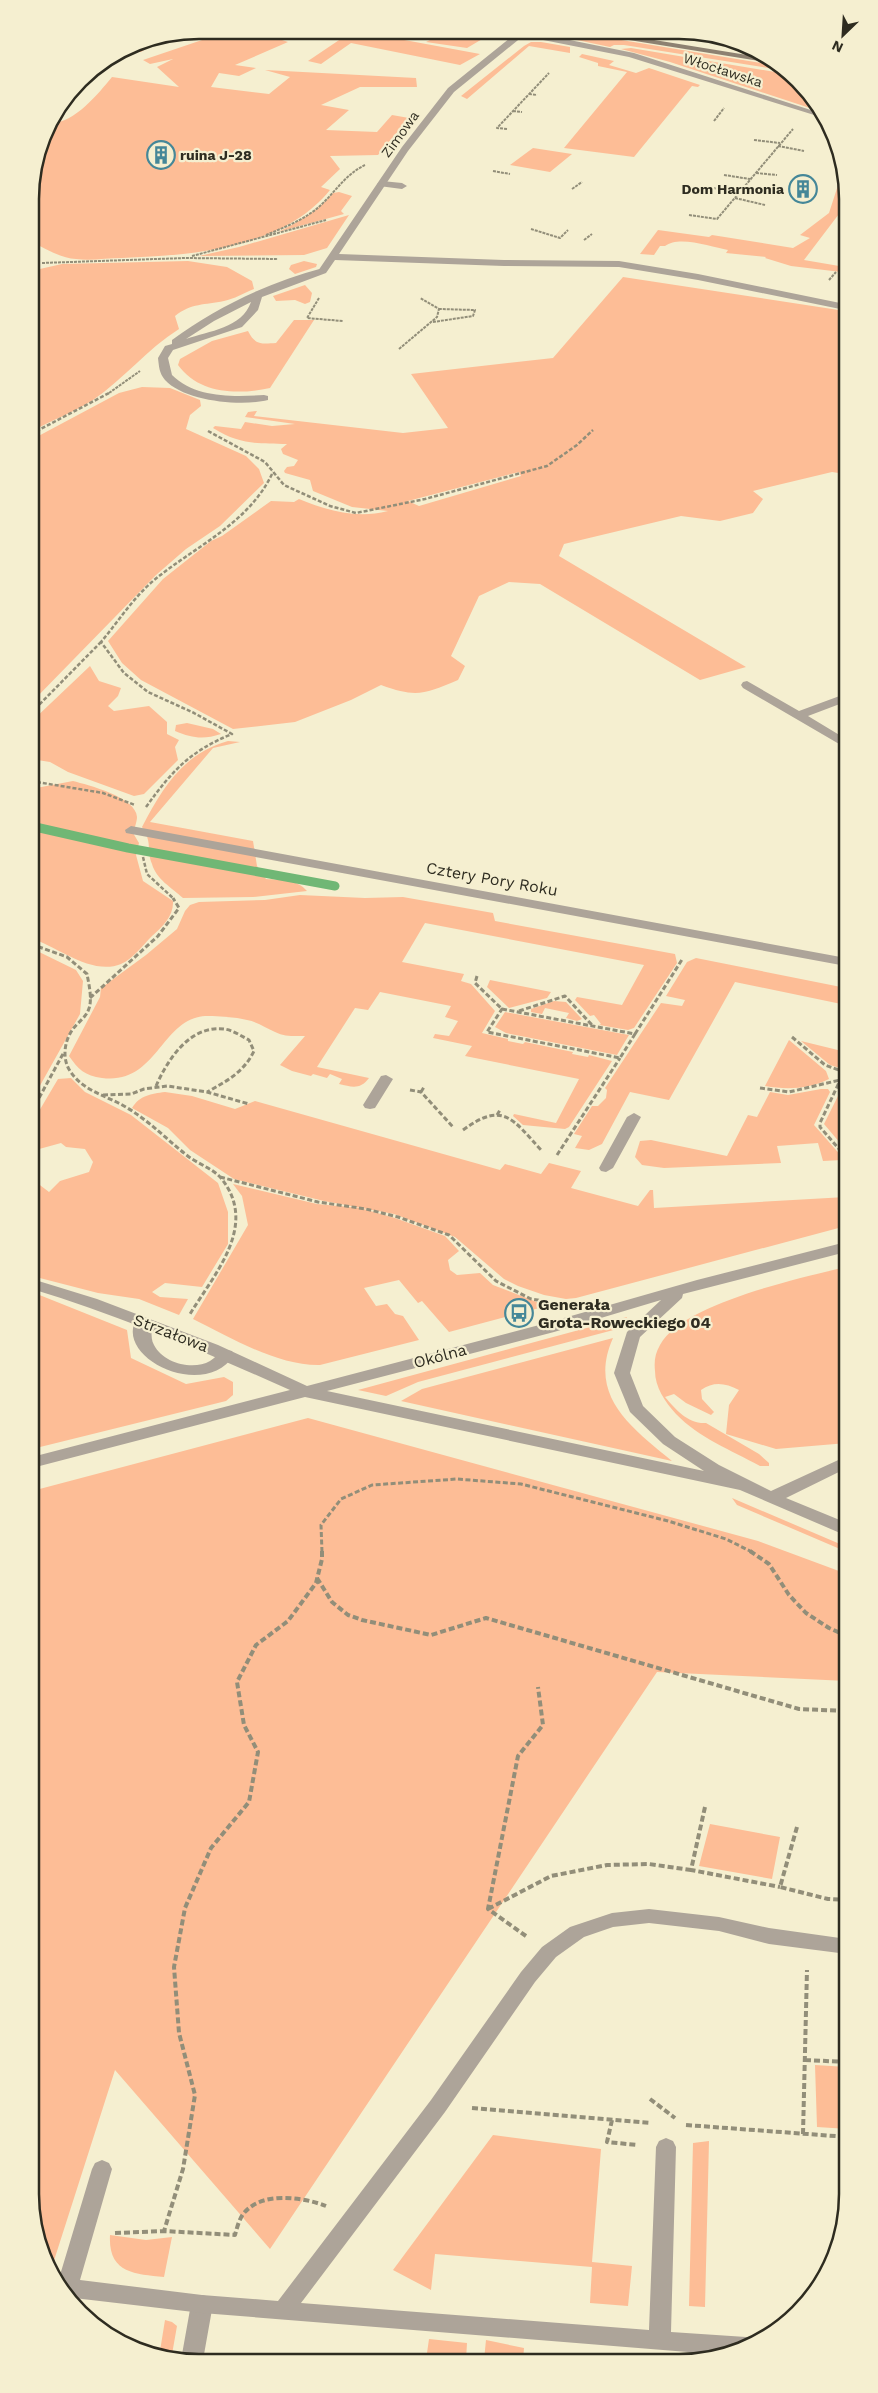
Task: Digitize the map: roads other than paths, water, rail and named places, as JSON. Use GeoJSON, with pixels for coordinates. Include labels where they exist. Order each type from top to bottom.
{"type":"FeatureCollection","features":[{"type":"Feature","properties":{"kind":"main road"},"geometry":{"type":"LineString","coordinates":[[635,39],[756,59]]}},
{"type":"Feature","properties":{"kind":"street","name":"Zimowa"},"geometry":{"type":"LineString","coordinates":[[258,294],[323,272],[405,149],[451,90],[514,39]]}},
{"type":"Feature","properties":{"kind":"street","name":"Włocławska"},"geometry":{"type":"LineString","coordinates":[[553,39],[611,50],[814,114]]}},
{"type":"Feature","properties":{"kind":"street"},"geometry":{"type":"LineString","coordinates":[[382,184],[402,186]]}},
{"type":"Feature","properties":{"kind":"street"},"geometry":{"type":"LineString","coordinates":[[333,257],[635,266],[839,306]]}},
{"type":"Feature","properties":{"kind":"street"},"geometry":{"type":"LineString","coordinates":[[169,348],[239,326],[253,310],[258,294]]}},
{"type":"Feature","properties":{"kind":"street"},"geometry":{"type":"LineString","coordinates":[[258,294],[204,322],[169,348],[163,358],[167,376],[174,384],[214,398],[264,398]]}},
{"type":"Feature","properties":{"kind":"street"},"geometry":{"type":"LineString","coordinates":[[747,685],[839,740]]}},
{"type":"Feature","properties":{"kind":"street"},"geometry":{"type":"LineString","coordinates":[[799,715],[839,701]]}},
{"type":"Feature","properties":{"kind":"street","name":"Cztery Pory Roku"},"geometry":{"type":"LineString","coordinates":[[134,830],[839,961]]}},
{"type":"Feature","properties":{"kind":"street"},"geometry":{"type":"LineString","coordinates":[[370,1105],[384,1082]]}},
{"type":"Feature","properties":{"kind":"street"},"geometry":{"type":"LineString","coordinates":[[606,1168],[634,1117]]}},
{"type":"Feature","properties":{"kind":"street","name":"Okólna"},"geometry":{"type":"LineString","coordinates":[[39,1461],[548,1328],[702,1283],[839,1249]]}},
{"type":"Feature","properties":{"kind":"street"},"geometry":{"type":"LineString","coordinates":[[702,1283],[676,1295],[648,1316],[627,1347],[623,1356],[622,1373],[629,1398],[637,1410],[659,1433],[704,1465],[740,1484],[839,1527]]}},
{"type":"Feature","properties":{"kind":"street","name":"Strzałowa"},"geometry":{"type":"LineString","coordinates":[[39,1286],[91,1302],[143,1322],[226,1355],[307,1392]]}},
{"type":"Feature","properties":{"kind":"street"},"geometry":{"type":"LineString","coordinates":[[143,1322],[140,1332],[146,1348],[152,1357],[173,1367],[202,1370],[213,1367],[226,1355]]}},
{"type":"Feature","properties":{"kind":"street"},"geometry":{"type":"LineString","coordinates":[[307,1392],[740,1484]]}},
{"type":"Feature","properties":{"kind":"street"},"geometry":{"type":"LineString","coordinates":[[772,1498],[839,1465]]}},
{"type":"Feature","properties":{"kind":"street"},"geometry":{"type":"LineString","coordinates":[[284,2309],[438,2106],[528,1977],[549,1952],[576,1932],[612,1920],[649,1916],[719,1924],[769,1936],[839,1946]]}},
{"type":"Feature","properties":{"kind":"street"},"geometry":{"type":"LineString","coordinates":[[660,2340],[666,2147]]}},
{"type":"Feature","properties":{"kind":"street"},"geometry":{"type":"LineString","coordinates":[[68,2286],[102,2169]]}},
{"type":"Feature","properties":{"kind":"street"},"geometry":{"type":"LineString","coordinates":[[73,2293],[731,2346]]}},
{"type":"Feature","properties":{"kind":"street"},"geometry":{"type":"LineString","coordinates":[[193,2354],[202,2304]]}},
{"type":"Feature","properties":{"kind":"waterway"},"geometry":{"type":"LineString","coordinates":[[39,828],[128,848],[335,886]]}},
{"type":"Feature","properties":{"kind":"place","name":"ruina J-28"},"geometry":{"type":"Point","coordinates":[161,155]}},
{"type":"Feature","properties":{"kind":"place","name":"Dom Harmonia"},"geometry":{"type":"Point","coordinates":[803,189]}},
{"type":"Feature","properties":{"kind":"place","name":"Generała Grota-Roweckiego 04"},"geometry":{"type":"Point","coordinates":[519,1313]}}]}
